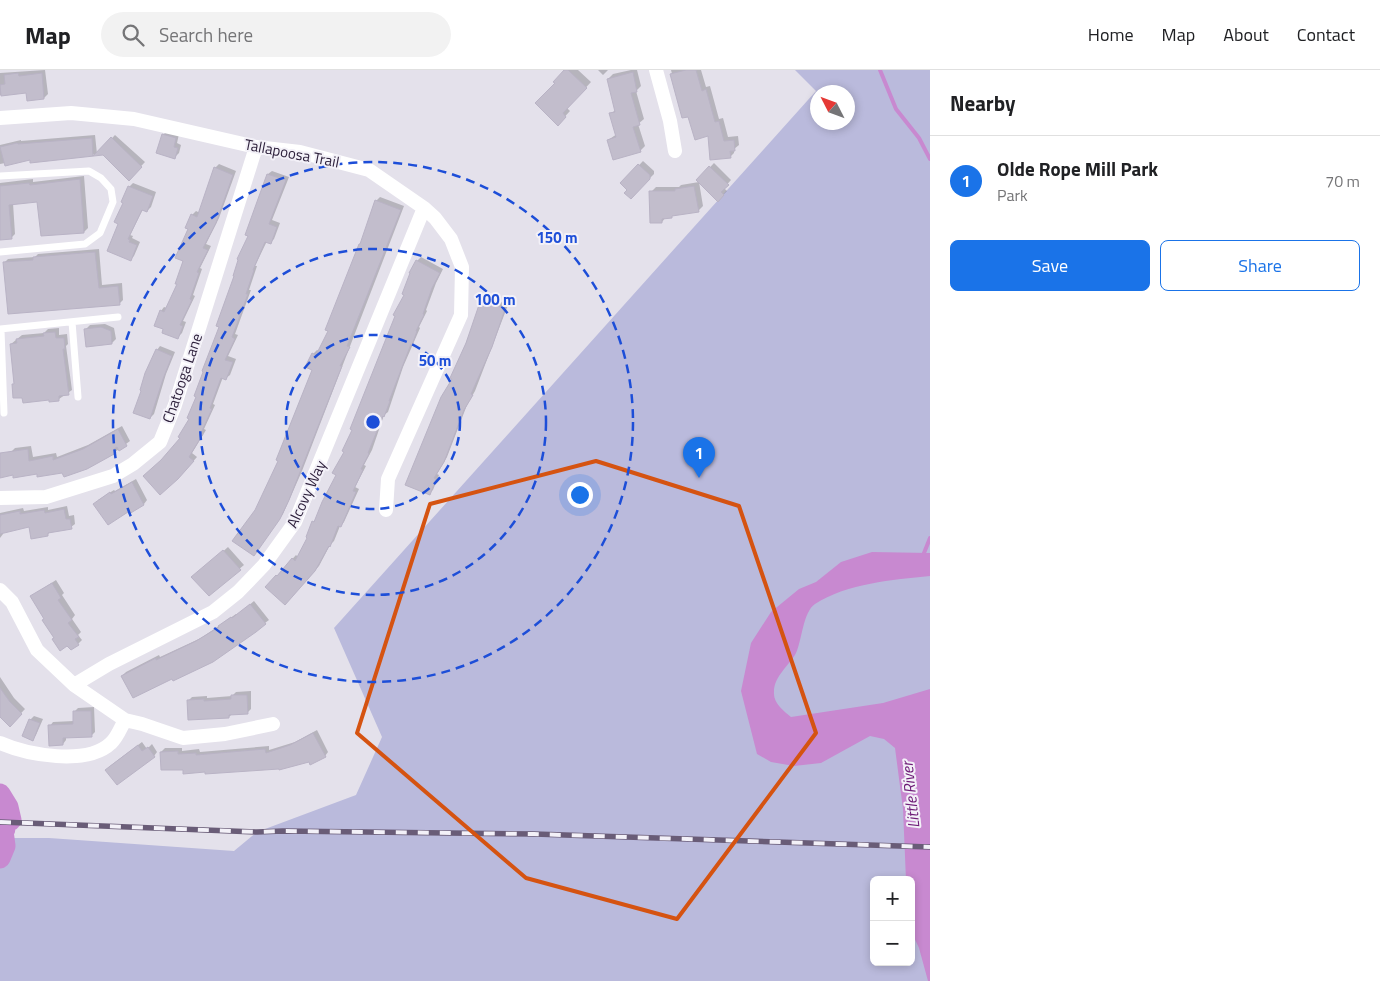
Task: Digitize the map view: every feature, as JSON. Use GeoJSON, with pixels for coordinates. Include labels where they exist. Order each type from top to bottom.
{"type":"FeatureCollection","features":[{"type":"Feature","properties":{"kind":"street"},"geometry":{"type":"LineString","coordinates":[[656,70],[670,121],[675,151]]}},
{"type":"Feature","properties":{"kind":"street","name":"Tallapoosa Trail"},"geometry":{"type":"LineString","coordinates":[[0,118],[71,113],[134,120],[256,147],[300,152],[369,170],[424,208],[435,218],[451,239],[462,267],[461,315],[388,480],[386,510]]}},
{"type":"Feature","properties":{"kind":"street","name":"Chatooga Lane"},"geometry":{"type":"LineString","coordinates":[[0,498],[46,497],[113,476],[133,464],[160,442],[175,405],[256,147]]}},
{"type":"Feature","properties":{"kind":"street","name":"Alcovy Way"},"geometry":{"type":"LineString","coordinates":[[74,685],[108,664],[212,612],[238,592],[269,558],[296,522],[424,208]]}},
{"type":"Feature","properties":{"kind":"street"},"geometry":{"type":"LineString","coordinates":[[0,590],[12,602],[37,650],[74,685],[125,720],[183,738],[225,734],[273,724]]}},
{"type":"Feature","properties":{"kind":"street"},"geometry":{"type":"LineString","coordinates":[[0,743],[14,749],[37,754],[68,756],[96,753],[112,743],[125,720]]}},
{"type":"Feature","properties":{"kind":"lane"},"geometry":{"type":"LineString","coordinates":[[0,176],[89,170],[101,178],[111,189],[113,202],[100,233],[86,244],[0,252]]}},
{"type":"Feature","properties":{"kind":"lane"},"geometry":{"type":"LineString","coordinates":[[4,413],[0,329],[118,317]]}},
{"type":"Feature","properties":{"kind":"lane"},"geometry":{"type":"LineString","coordinates":[[72,322],[78,397]]}},
{"type":"Feature","properties":{"kind":"highlighted area"},"geometry":{"type":"Polygon","coordinates":[[[596,461],[739,506],[816,733],[677,919],[526,878],[357,733],[430,504],[596,461]]]}},
{"type":"Feature","properties":{"kind":"shaded area"},"geometry":{"type":"Polygon","coordinates":[[[795,70],[930,70],[930,981],[0,981],[0,838],[49,838],[234,851],[257,832],[356,795],[382,737],[334,628],[810,98],[810,130],[855,130],[855,85],[810,85],[795,70]]]}},
{"type":"Feature","properties":{"kind":"water","name":"Little River"},"geometry":{"type":"Polygon","coordinates":[[[872,552],[930,553],[930,576],[886,581],[856,587],[842,591],[815,604],[805,620],[796,653],[776,681],[774,696],[775,700],[791,717],[883,703],[930,689],[930,981],[928,981],[915,940],[915,876],[906,876],[903,809],[895,748],[884,739],[870,736],[821,763],[794,766],[771,762],[757,754],[741,691],[751,643],[771,612],[799,589],[816,582],[841,562],[872,552]]]}},
{"type":"Feature","properties":{"kind":"building"},"geometry":{"type":"Polygon","coordinates":[[[564,70],[568,70],[587,88],[563,113],[566,117],[558,126],[535,103],[555,83],[553,82],[564,70]]]}},
{"type":"Feature","properties":{"kind":"building"},"geometry":{"type":"Polygon","coordinates":[[[686,70],[696,70],[702,91],[706,89],[715,122],[719,121],[724,141],[734,140],[735,151],[730,151],[731,158],[710,160],[708,136],[695,140],[688,117],[682,118],[670,74],[686,70]]]}},
{"type":"Feature","properties":{"kind":"building"},"geometry":{"type":"Polygon","coordinates":[[[633,72],[637,92],[631,93],[640,125],[633,127],[641,152],[613,160],[607,140],[616,137],[609,113],[615,112],[607,79],[633,72]]]}},
{"type":"Feature","properties":{"kind":"building"},"geometry":{"type":"Polygon","coordinates":[[[18,73],[19,76],[42,73],[44,99],[27,101],[26,93],[1,96],[0,85],[5,84],[4,75],[18,73]]]}},
{"type":"Feature","properties":{"kind":"building"},"geometry":{"type":"Polygon","coordinates":[[[162,134],[176,138],[174,147],[178,148],[175,159],[156,153],[162,134]]]}},
{"type":"Feature","properties":{"kind":"building"},"geometry":{"type":"Polygon","coordinates":[[[111,137],[142,167],[129,181],[103,155],[30,163],[30,160],[5,166],[0,147],[17,143],[92,138],[93,156],[111,137]]]}},
{"type":"Feature","properties":{"kind":"building"},"geometry":{"type":"Polygon","coordinates":[[[638,164],[650,175],[650,179],[631,199],[624,193],[627,190],[620,183],[638,164]]]}},
{"type":"Feature","properties":{"kind":"building"},"geometry":{"type":"Polygon","coordinates":[[[709,166],[729,185],[721,192],[724,195],[718,202],[696,180],[709,166]]]}},
{"type":"Feature","properties":{"kind":"building"},"geometry":{"type":"Polygon","coordinates":[[[214,167],[233,175],[216,223],[203,248],[208,250],[197,272],[199,273],[190,299],[192,300],[180,325],[183,326],[178,339],[162,333],[163,329],[154,326],[160,310],[164,312],[177,284],[175,284],[183,261],[175,258],[188,229],[185,228],[191,214],[197,217],[214,167]]]}},
{"type":"Feature","properties":{"kind":"building"},"geometry":{"type":"Polygon","coordinates":[[[267,174],[286,180],[269,224],[277,227],[271,244],[265,242],[253,270],[246,294],[248,294],[232,337],[235,339],[225,360],[233,362],[226,380],[221,378],[210,408],[212,409],[201,433],[203,434],[189,457],[194,461],[160,495],[143,476],[161,460],[180,438],[178,437],[189,419],[187,418],[196,397],[194,396],[202,371],[219,327],[216,326],[234,276],[237,259],[248,236],[245,235],[267,174]]]}},
{"type":"Feature","properties":{"kind":"building"},"geometry":{"type":"Polygon","coordinates":[[[80,179],[84,233],[41,236],[37,202],[9,205],[12,239],[0,240],[0,186],[29,183],[30,185],[80,179]]]}},
{"type":"Feature","properties":{"kind":"building"},"geometry":{"type":"Polygon","coordinates":[[[128,186],[153,196],[147,212],[142,210],[128,239],[130,240],[129,242],[137,245],[131,261],[107,251],[118,224],[114,222],[123,203],[121,202],[128,186]]]}},
{"type":"Feature","properties":{"kind":"building"},"geometry":{"type":"Polygon","coordinates":[[[694,186],[699,212],[672,216],[672,218],[662,219],[662,223],[650,223],[649,191],[675,191],[675,189],[694,186]]]}},
{"type":"Feature","properties":{"kind":"building"},"geometry":{"type":"Polygon","coordinates":[[[375,200],[401,210],[347,346],[350,347],[340,366],[342,366],[289,500],[280,519],[254,556],[232,541],[255,510],[278,461],[276,460],[312,370],[305,367],[312,353],[316,355],[328,331],[325,330],[360,244],[375,200]]]}},
{"type":"Feature","properties":{"kind":"building"},"geometry":{"type":"Polygon","coordinates":[[[95,252],[99,288],[118,286],[120,305],[8,314],[3,262],[33,260],[33,257],[95,252]]]}},
{"type":"Feature","properties":{"kind":"building"},"geometry":{"type":"Polygon","coordinates":[[[416,260],[440,273],[432,288],[424,315],[416,331],[384,417],[361,469],[363,470],[353,491],[356,492],[341,527],[338,526],[330,547],[315,571],[285,605],[265,587],[292,558],[295,561],[307,538],[312,521],[314,522],[336,475],[332,473],[344,452],[342,451],[352,430],[350,429],[395,316],[393,315],[404,295],[402,294],[409,273],[416,260]]]}},
{"type":"Feature","properties":{"kind":"building"},"geometry":{"type":"Polygon","coordinates":[[[481,299],[505,309],[492,347],[471,394],[473,395],[464,410],[444,462],[434,478],[436,479],[430,495],[405,485],[441,397],[452,379],[450,378],[466,343],[481,299]]]}},
{"type":"Feature","properties":{"kind":"building"},"geometry":{"type":"Polygon","coordinates":[[[101,327],[111,331],[112,344],[86,347],[84,329],[101,327]]]}},
{"type":"Feature","properties":{"kind":"building"},"geometry":{"type":"Polygon","coordinates":[[[55,332],[56,338],[64,338],[65,349],[63,349],[69,395],[59,396],[59,401],[49,402],[49,400],[23,403],[22,398],[13,398],[12,384],[14,384],[10,344],[17,343],[16,339],[44,336],[43,333],[55,332]]]}},
{"type":"Feature","properties":{"kind":"building"},"geometry":{"type":"Polygon","coordinates":[[[156,349],[172,356],[150,419],[133,413],[145,373],[156,349]]]}},
{"type":"Feature","properties":{"kind":"building"},"geometry":{"type":"Polygon","coordinates":[[[118,429],[127,446],[119,451],[117,447],[114,449],[116,453],[87,469],[64,477],[62,473],[37,477],[37,474],[13,478],[13,475],[0,478],[0,453],[28,449],[29,461],[53,456],[53,460],[83,449],[118,429]]]}},
{"type":"Feature","properties":{"kind":"building"},"geometry":{"type":"Polygon","coordinates":[[[132,482],[144,505],[129,514],[128,512],[108,525],[93,504],[110,492],[111,494],[132,482]]]}},
{"type":"Feature","properties":{"kind":"building"},"geometry":{"type":"Polygon","coordinates":[[[64,509],[66,519],[70,519],[72,529],[48,533],[48,536],[31,539],[29,527],[0,534],[0,515],[20,511],[20,514],[44,510],[45,513],[64,509]]]}},
{"type":"Feature","properties":{"kind":"building"},"geometry":{"type":"Polygon","coordinates":[[[223,550],[241,570],[209,596],[191,577],[223,550]]]}},
{"type":"Feature","properties":{"kind":"building"},"geometry":{"type":"Polygon","coordinates":[[[52,583],[61,598],[58,600],[72,620],[68,623],[79,637],[75,639],[79,645],[71,650],[67,646],[60,651],[30,596],[52,583]]]}},
{"type":"Feature","properties":{"kind":"building"},"geometry":{"type":"Polygon","coordinates":[[[250,604],[266,624],[213,662],[133,698],[121,676],[156,658],[156,660],[196,641],[250,604]]]}},
{"type":"Feature","properties":{"kind":"building"},"geometry":{"type":"Polygon","coordinates":[[[0,688],[22,714],[10,727],[0,717],[0,688]]]}},
{"type":"Feature","properties":{"kind":"building"},"geometry":{"type":"Polygon","coordinates":[[[231,695],[247,695],[248,714],[229,715],[229,718],[188,720],[187,700],[231,699],[231,695]]]}},
{"type":"Feature","properties":{"kind":"building"},"geometry":{"type":"Polygon","coordinates":[[[73,711],[91,711],[92,737],[63,738],[63,745],[49,746],[48,725],[73,724],[73,711]]]}},
{"type":"Feature","properties":{"kind":"building"},"geometry":{"type":"Polygon","coordinates":[[[29,719],[40,723],[33,741],[22,736],[29,719]]]}},
{"type":"Feature","properties":{"kind":"building"},"geometry":{"type":"Polygon","coordinates":[[[313,733],[326,757],[310,765],[309,762],[279,770],[205,774],[205,772],[183,774],[183,770],[161,770],[160,752],[178,751],[178,754],[196,753],[196,755],[265,749],[266,753],[290,745],[313,733]]]}},
{"type":"Feature","properties":{"kind":"building"},"geometry":{"type":"Polygon","coordinates":[[[138,745],[142,751],[148,747],[155,757],[117,785],[105,770],[138,745]]]}},
{"type":"Feature","properties":{"kind":"waterway"},"geometry":{"type":"LineString","coordinates":[[880,70],[896,109],[919,138],[930,159]]}},
{"type":"Feature","properties":{"kind":"waterway"},"geometry":{"type":"LineString","coordinates":[[924,553],[930,538]]}},
{"type":"Feature","properties":{"kind":"waterway"},"geometry":{"type":"LineString","coordinates":[[0,794],[8,807],[11,820]]}},
{"type":"Feature","properties":{"kind":"waterway"},"geometry":{"type":"LineString","coordinates":[[0,858],[5,846],[3,831],[5,829]]}},
{"type":"Feature","properties":{"kind":"railway"},"geometry":{"type":"LineString","coordinates":[[0,822],[257,832],[534,834],[930,847]]}},
{"type":"Feature","properties":{"kind":"place","name":"Olde Rope Mill Park"},"geometry":{"type":"Point","coordinates":[699,478]}}]}
